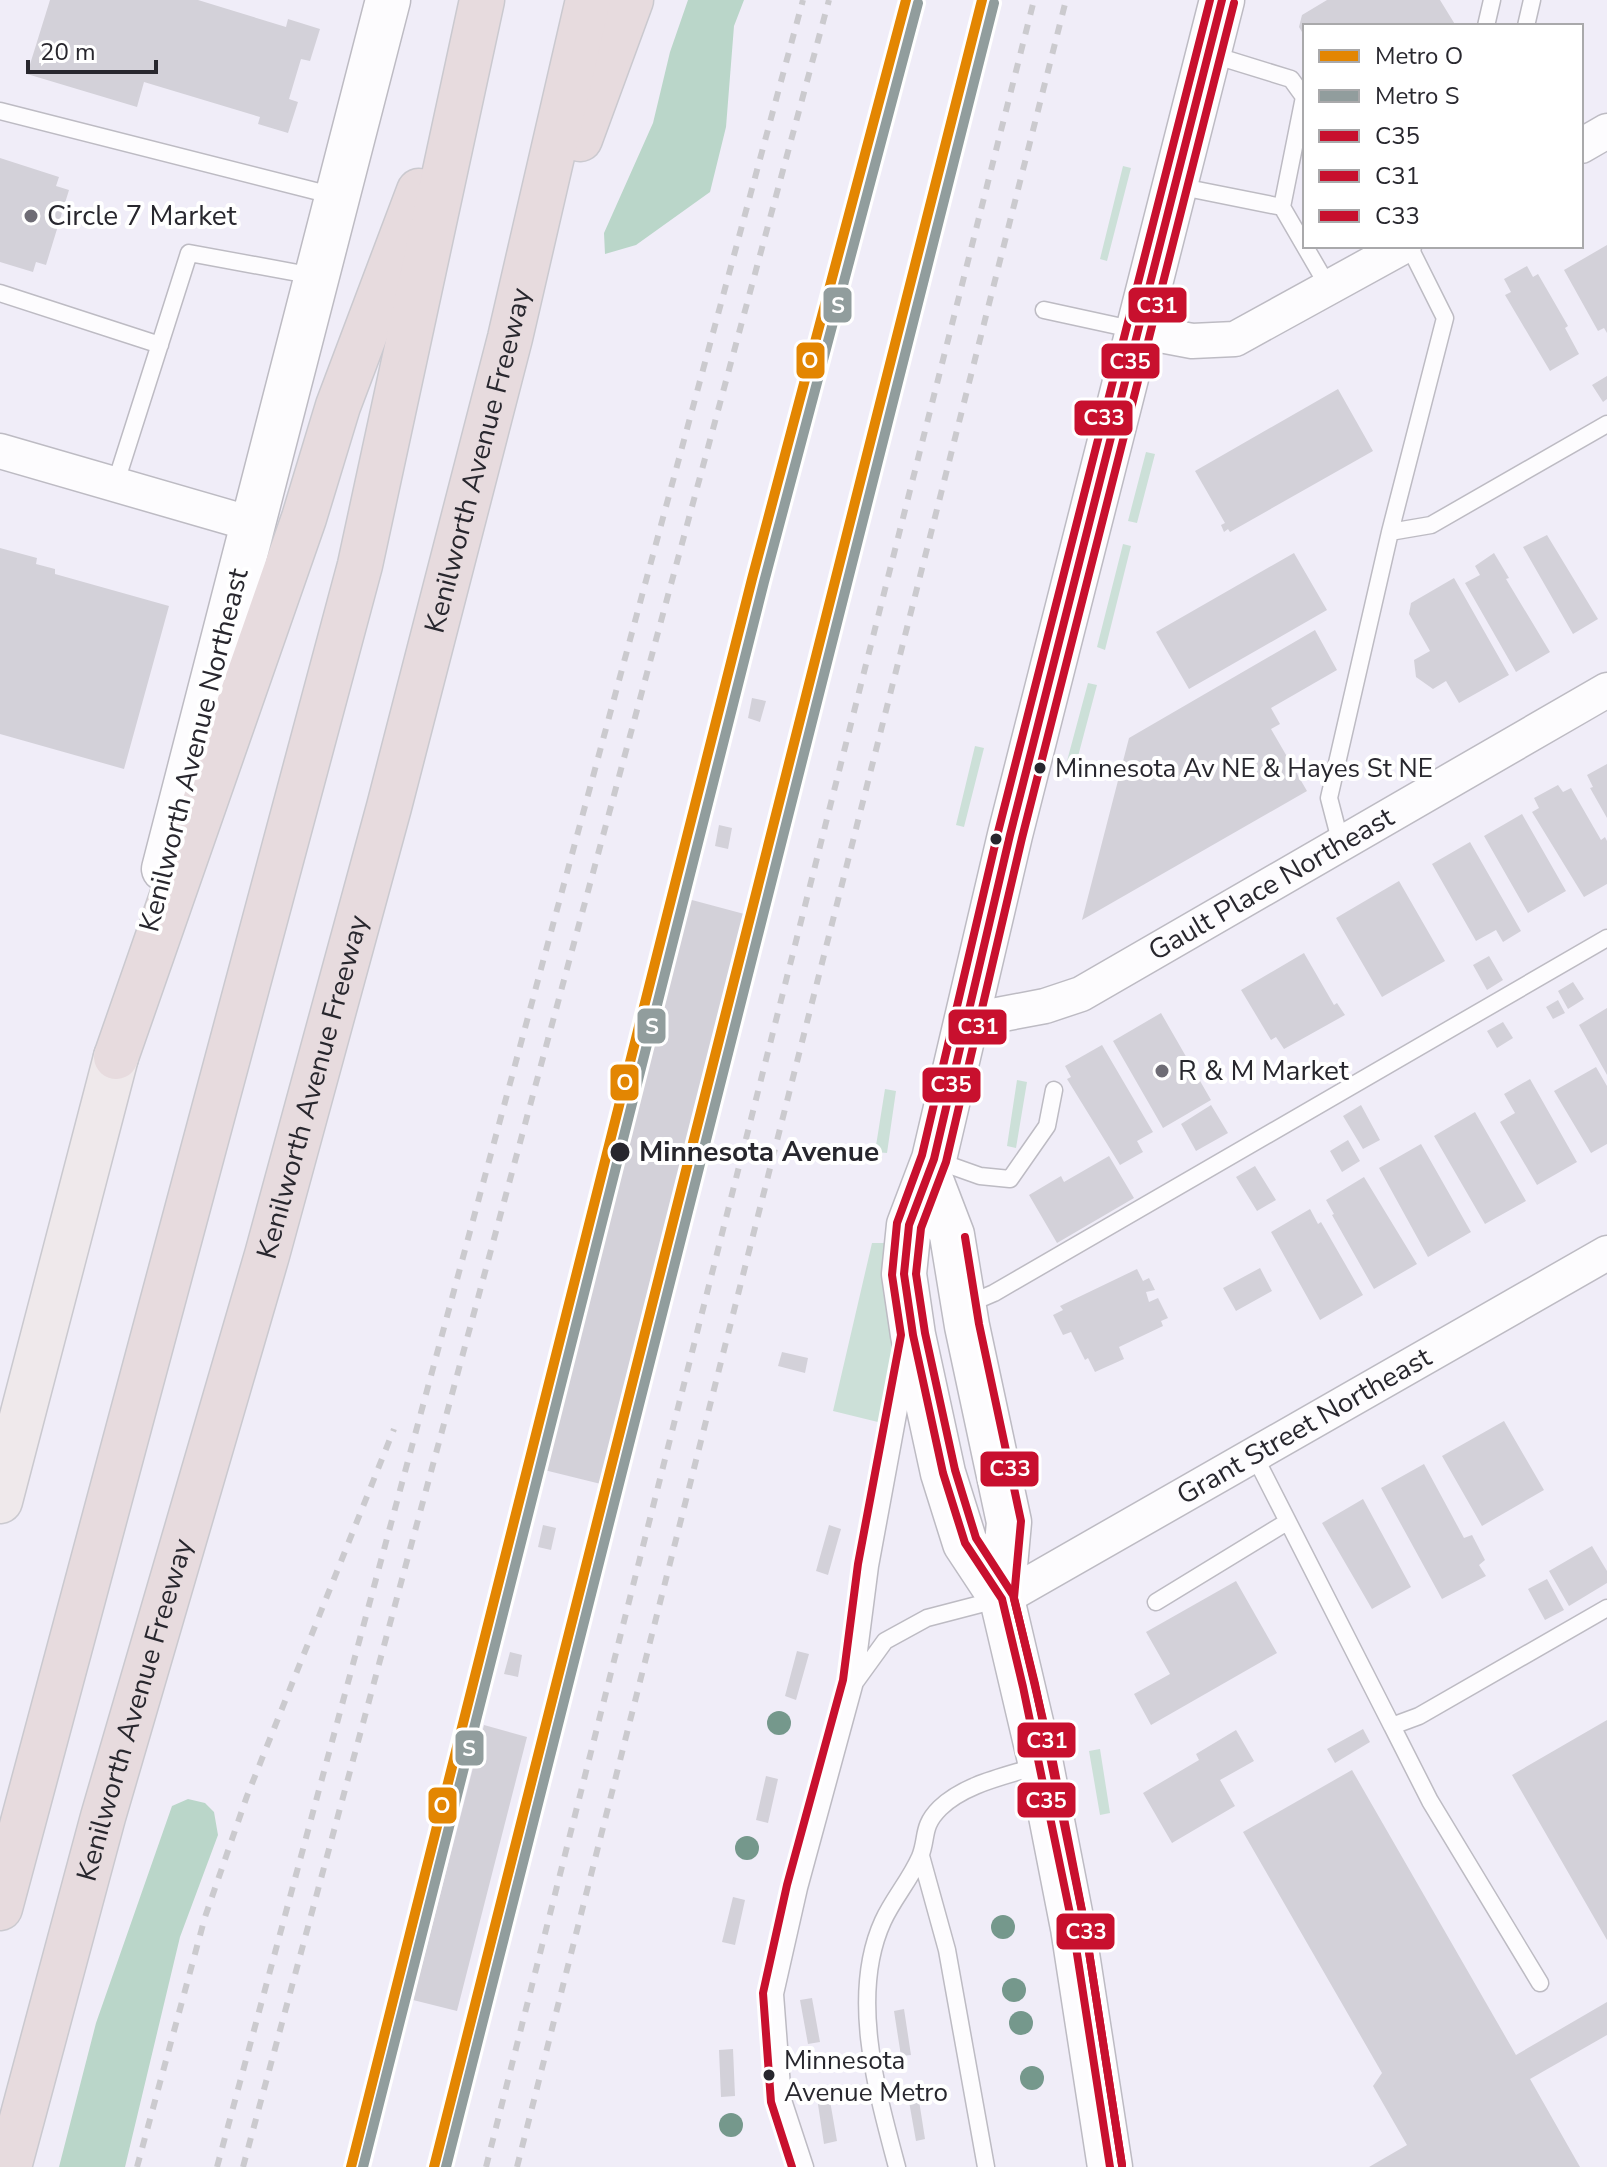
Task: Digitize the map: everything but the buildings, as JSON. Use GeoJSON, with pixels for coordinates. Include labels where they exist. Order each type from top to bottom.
{"type":"FeatureCollection","features":[{"type":"Feature","properties":{"kind":"highway"},"geometry":{"type":"LineString","coordinates":[[0,1908],[360,565],[482,0]]}},
{"type":"Feature","properties":{"kind":"highway","name":"Kenilworth Avenue Freeway"},"geometry":{"type":"LineString","coordinates":[[9,2167],[103,1817],[267,1255],[389,807],[510,338],[588,0]]}},
{"type":"Feature","properties":{"kind":"highway"},"geometry":{"type":"LineString","coordinates":[[510,338],[631,0]]}},
{"type":"Feature","properties":{"kind":"highway"},"geometry":{"type":"LineString","coordinates":[[116,1057],[304,518],[338,406],[472,46]]}},
{"type":"Feature","properties":{"kind":"main road","name":"Kenilworth Avenue Northeast"},"geometry":{"type":"LineString","coordinates":[[0,1501],[388,0]]}},
{"type":"Feature","properties":{"kind":"main road"},"geometry":{"type":"LineString","coordinates":[[1002,1599],[965,1543],[943,1473],[913,1335],[904,1274],[909,1225],[931,1167],[1010,835],[1222,0]]}},
{"type":"Feature","properties":{"kind":"main road"},"geometry":{"type":"LineString","coordinates":[[931,1167],[952,1235],[1009,1522],[1002,1599],[1041,1765],[1073,1928],[1110,2167]]}},
{"type":"Feature","properties":{"kind":"street"},"geometry":{"type":"LineString","coordinates":[[1583,145],[1607,131]]}},
{"type":"Feature","properties":{"kind":"street"},"geometry":{"type":"LineString","coordinates":[[1139,331],[1192,341],[1235,339],[1402,248]]}},
{"type":"Feature","properties":{"kind":"street"},"geometry":{"type":"LineString","coordinates":[[0,451],[252,524]]}},
{"type":"Feature","properties":{"kind":"street","name":"Gault Place Northeast"},"geometry":{"type":"LineString","coordinates":[[966,1021],[1045,1006],[1081,994],[1607,690]]}},
{"type":"Feature","properties":{"kind":"street","name":"Grant Street Northeast"},"geometry":{"type":"LineString","coordinates":[[1002,1599],[1607,1253]]}},
{"type":"Feature","properties":{"kind":"lane"},"geometry":{"type":"LineString","coordinates":[[1486,24],[1492,0]]}},
{"type":"Feature","properties":{"kind":"lane"},"geometry":{"type":"LineString","coordinates":[[1526,24],[1532,0]]}},
{"type":"Feature","properties":{"kind":"lane"},"geometry":{"type":"LineString","coordinates":[[1209,54],[1291,79],[1303,96]]}},
{"type":"Feature","properties":{"kind":"lane"},"geometry":{"type":"LineString","coordinates":[[1303,102],[1282,207],[1303,243]]}},
{"type":"Feature","properties":{"kind":"lane"},"geometry":{"type":"LineString","coordinates":[[0,111],[336,196]]}},
{"type":"Feature","properties":{"kind":"lane"},"geometry":{"type":"LineString","coordinates":[[1287,179],[1303,172]]}},
{"type":"Feature","properties":{"kind":"lane"},"geometry":{"type":"LineString","coordinates":[[1175,185],[1282,207]]}},
{"type":"Feature","properties":{"kind":"lane"},"geometry":{"type":"LineString","coordinates":[[1306,248],[1329,288]]}},
{"type":"Feature","properties":{"kind":"lane"},"geometry":{"type":"LineString","coordinates":[[1341,844],[1329,798],[1390,532],[1445,318],[1407,248]]}},
{"type":"Feature","properties":{"kind":"lane"},"geometry":{"type":"LineString","coordinates":[[115,485],[189,253],[316,277]]}},
{"type":"Feature","properties":{"kind":"lane"},"geometry":{"type":"LineString","coordinates":[[0,293],[160,345]]}},
{"type":"Feature","properties":{"kind":"lane"},"geometry":{"type":"LineString","coordinates":[[1044,310],[1139,331]]}},
{"type":"Feature","properties":{"kind":"lane"},"geometry":{"type":"LineString","coordinates":[[1390,532],[1431,525],[1607,424]]}},
{"type":"Feature","properties":{"kind":"lane"},"geometry":{"type":"LineString","coordinates":[[965,1306],[994,1293],[1607,938]]}},
{"type":"Feature","properties":{"kind":"lane"},"geometry":{"type":"LineString","coordinates":[[931,1167],[1010,1179],[1047,1126],[1054,1090]]}},
{"type":"Feature","properties":{"kind":"lane"},"geometry":{"type":"LineString","coordinates":[[805,2167],[783,2100],[775,1994],[799,1888],[855,1682],[870,1566],[913,1335]]}},
{"type":"Feature","properties":{"kind":"lane"},"geometry":{"type":"LineString","coordinates":[[1254,1455],[1430,1801],[1540,1983]]}},
{"type":"Feature","properties":{"kind":"lane"},"geometry":{"type":"LineString","coordinates":[[1156,1602],[1287,1522]]}},
{"type":"Feature","properties":{"kind":"lane"},"geometry":{"type":"LineString","coordinates":[[855,1682],[885,1641],[927,1618],[1002,1599]]}},
{"type":"Feature","properties":{"kind":"lane"},"geometry":{"type":"LineString","coordinates":[[1392,1726],[1419,1716],[1607,1608]]}},
{"type":"Feature","properties":{"kind":"lane"},"geometry":{"type":"LineString","coordinates":[[897,2167],[867,2033],[867,1978],[882,1923],[921,1856],[926,1826],[941,1807],[970,1787],[1041,1765]]}},
{"type":"Feature","properties":{"kind":"lane"},"geometry":{"type":"LineString","coordinates":[[921,1856],[947,1950],[986,2167]]}},
{"type":"Feature","properties":{"kind":"green space"},"geometry":{"type":"Polygon","coordinates":[[[688,0],[744,0],[734,26],[726,127],[710,192],[636,245],[605,254],[604,233],[653,123],[670,52],[688,0]]]}},
{"type":"Feature","properties":{"kind":"green space"},"geometry":{"type":"Polygon","coordinates":[[[1123,166],[1131,168],[1107,261],[1100,259],[1123,166]]]}},
{"type":"Feature","properties":{"kind":"green space"},"geometry":{"type":"Polygon","coordinates":[[[1146,452],[1155,454],[1137,523],[1128,521],[1146,452]]]}},
{"type":"Feature","properties":{"kind":"green space"},"geometry":{"type":"Polygon","coordinates":[[[1123,544],[1131,546],[1105,650],[1097,647],[1123,544]]]}},
{"type":"Feature","properties":{"kind":"green space"},"geometry":{"type":"Polygon","coordinates":[[[1088,683],[1097,685],[1076,764],[1067,761],[1088,683]]]}},
{"type":"Feature","properties":{"kind":"green space"},"geometry":{"type":"Polygon","coordinates":[[[975,746],[984,748],[964,827],[956,825],[975,746]]]}},
{"type":"Feature","properties":{"kind":"green space"},"geometry":{"type":"Polygon","coordinates":[[[1017,1080],[1027,1082],[1016,1148],[1007,1146],[1017,1080]]]}},
{"type":"Feature","properties":{"kind":"green space"},"geometry":{"type":"Polygon","coordinates":[[[885,1089],[896,1091],[887,1153],[875,1152],[885,1089]]]}},
{"type":"Feature","properties":{"kind":"green space"},"geometry":{"type":"Polygon","coordinates":[[[872,1243],[884,1243],[893,1357],[882,1423],[833,1411],[872,1243]]]}},
{"type":"Feature","properties":{"kind":"green space"},"geometry":{"type":"Polygon","coordinates":[[[1100,1749],[1110,1813],[1100,1815],[1089,1751],[1100,1749]]]}},
{"type":"Feature","properties":{"kind":"green space"},"geometry":{"type":"Polygon","coordinates":[[[188,1799],[205,1803],[214,1812],[218,1835],[180,1937],[125,2167],[59,2167],[96,2023],[172,1806],[188,1799]]]}},
{"type":"Feature","properties":{"kind":"railway"},"geometry":{"type":"LineString","coordinates":[[217,2167],[803,0]]}},
{"type":"Feature","properties":{"kind":"railway"},"geometry":{"type":"LineString","coordinates":[[243,2167],[829,0]]}},
{"type":"Feature","properties":{"kind":"railway"},"geometry":{"type":"LineString","coordinates":[[486,2167],[1034,0]]}},
{"type":"Feature","properties":{"kind":"railway"},"geometry":{"type":"LineString","coordinates":[[517,2167],[1066,0]]}},
{"type":"Feature","properties":{"kind":"railway"},"geometry":{"type":"LineString","coordinates":[[137,2167],[205,1917],[247,1796],[394,1429]]}},
{"type":"Feature","properties":{"kind":"metro line","name":"O"},"geometry":{"type":"LineString","coordinates":[[351,2167],[752,579],[906,0]]}},
{"type":"Feature","properties":{"kind":"metro line","name":"O"},"geometry":{"type":"LineString","coordinates":[[434,2167],[982,0]]}},
{"type":"Feature","properties":{"kind":"metro line","name":"S"},"geometry":{"type":"LineString","coordinates":[[363,2167],[764,582],[918,3]]}},
{"type":"Feature","properties":{"kind":"metro line","name":"S"},"geometry":{"type":"LineString","coordinates":[[446,2167],[994,3]]}},
{"type":"Feature","properties":{"kind":"transit line","name":"C33"},"geometry":{"type":"LineString","coordinates":[[792,2167],[771,2102],[763,1993],[787,1885],[843,1680],[858,1564],[901,1335],[892,1275],[897,1223],[922,1155],[998,832],[1210,0]]}},
{"type":"Feature","properties":{"kind":"transit line","name":"C35"},"geometry":{"type":"LineString","coordinates":[[1110,2167],[1073,1928],[1023,1687],[1002,1599],[965,1543],[943,1473],[913,1335],[904,1274],[909,1225],[934,1159],[1010,835],[1222,0]]}},
{"type":"Feature","properties":{"kind":"transit line","name":"C31"},"geometry":{"type":"LineString","coordinates":[[1122,2165],[1085,1926],[1035,1684],[1013,1595],[976,1538],[955,1470],[925,1333],[916,1274],[921,1228],[946,1162],[1022,838],[1234,3]]}},
{"type":"Feature","properties":{"kind":"transit line","name":"C33"},"geometry":{"type":"LineString","coordinates":[[965,1237],[979,1324],[1021,1521],[1014,1598],[1053,1762],[1085,1926],[1122,2165]]}},
{"type":"Feature","properties":{"kind":"place","name":"Circle 7 Market"},"geometry":{"type":"Point","coordinates":[31,216]}},
{"type":"Feature","properties":{"kind":"place","name":"Minnesota Av NE & Hayes St NE"},"geometry":{"type":"Point","coordinates":[1040,768]}},
{"type":"Feature","properties":{"kind":"place","name":"R & M Market"},"geometry":{"type":"Point","coordinates":[1162,1071]}},
{"type":"Feature","properties":{"kind":"place","name":"Minnesota Avenue"},"geometry":{"type":"Point","coordinates":[620,1152]}},
{"type":"Feature","properties":{"kind":"place","name":"Minnesota Avenue Metro"},"geometry":{"type":"Point","coordinates":[769,2075]}}]}
